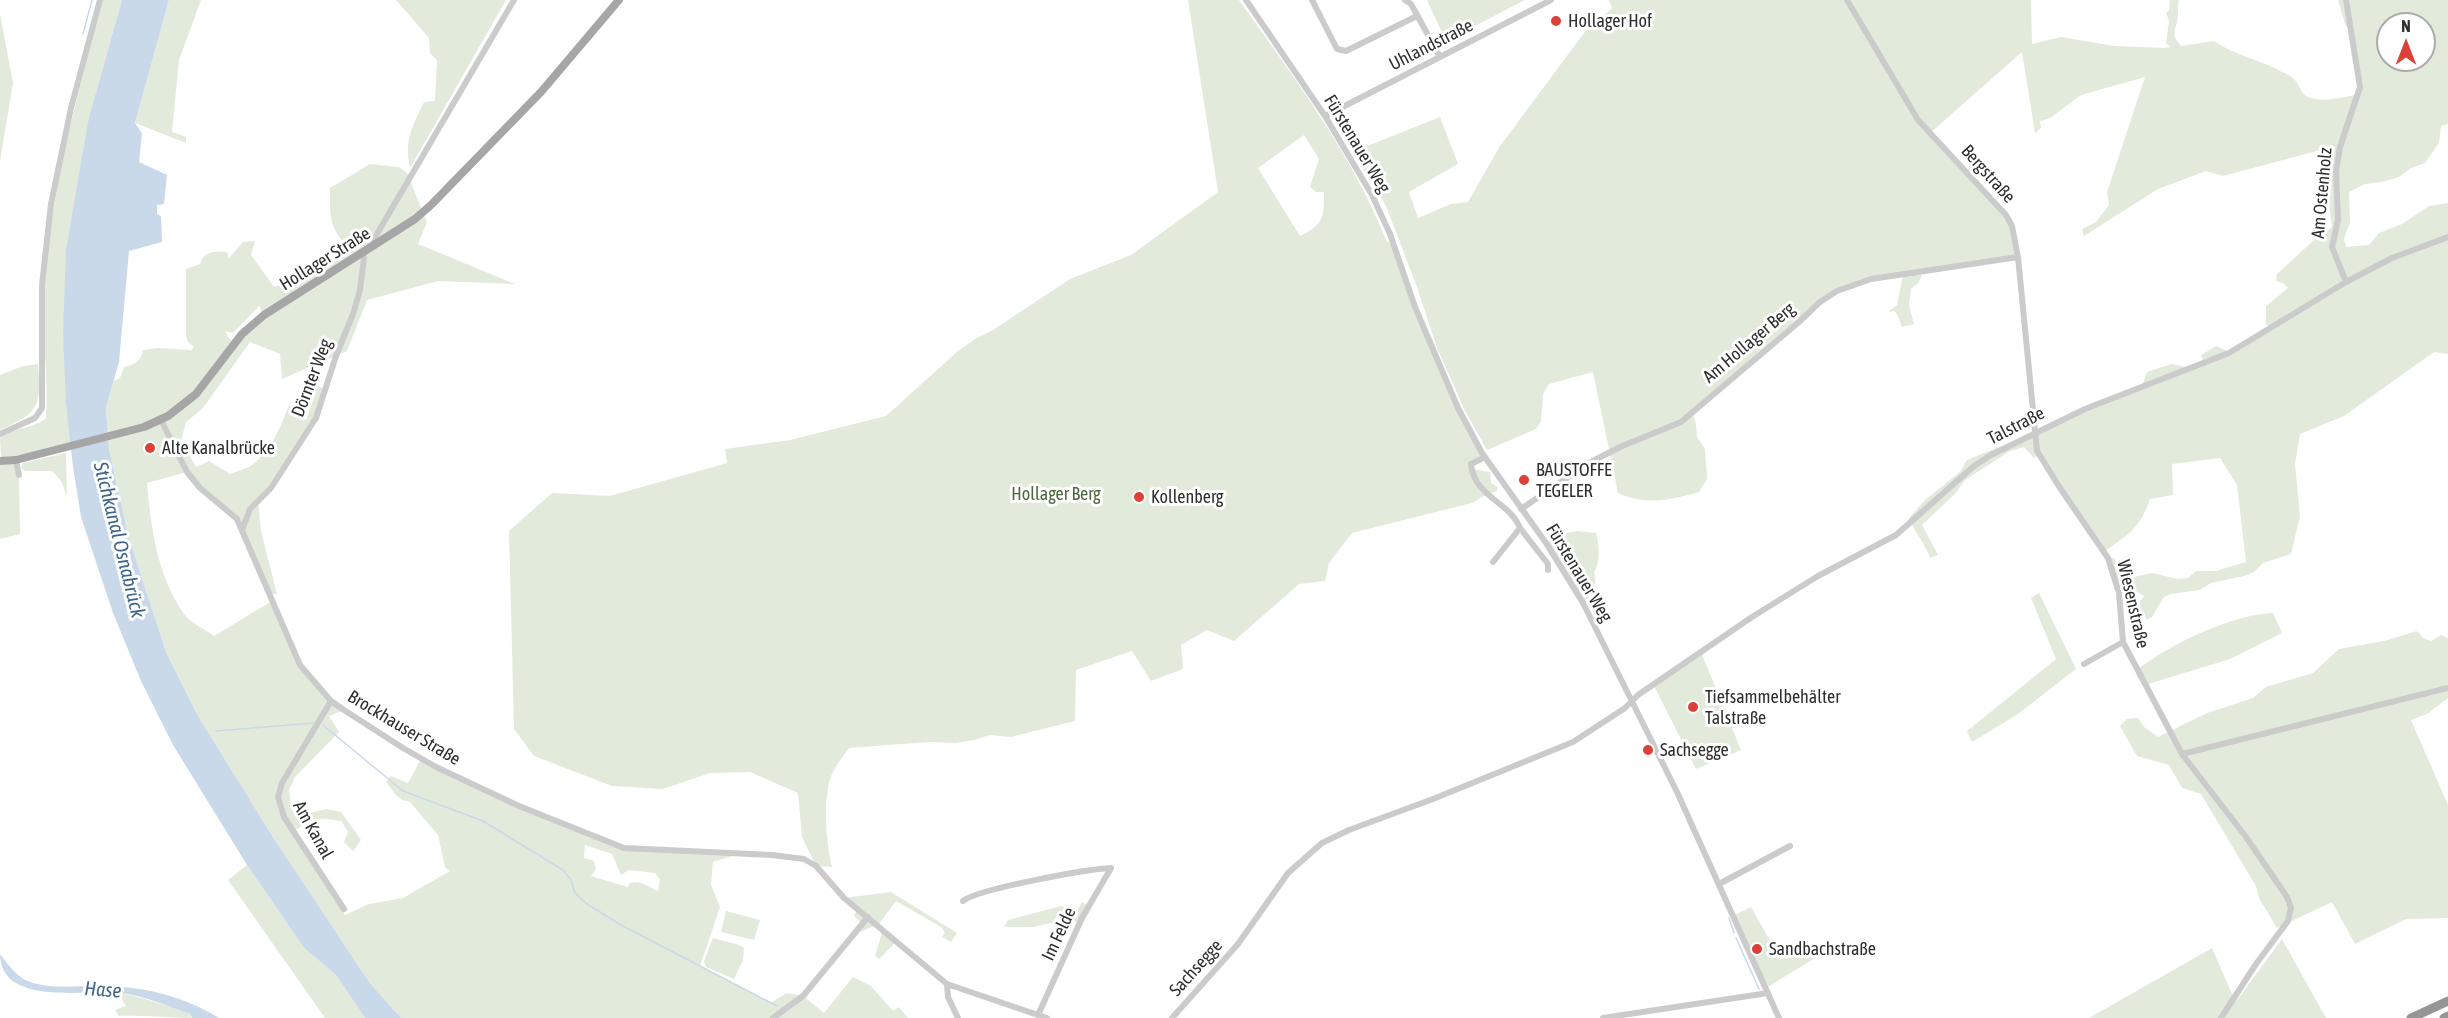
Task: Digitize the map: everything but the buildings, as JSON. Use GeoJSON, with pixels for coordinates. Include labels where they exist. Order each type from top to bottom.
{"type":"FeatureCollection","features":[{"type":"Feature","properties":{"kind":"highway"},"geometry":{"type":"LineString","coordinates":[[2411,1018],[2448,1001]]}},
{"type":"Feature","properties":{"kind":"main road","name":"Hollager Straße"},"geometry":{"type":"LineString","coordinates":[[0,461],[16,460],[59,450],[144,427],[160,420],[196,394],[231,347],[253,323],[415,219],[541,92],[620,0]]}},
{"type":"Feature","properties":{"kind":"street"},"geometry":{"type":"LineString","coordinates":[[0,434],[35,418],[42,408],[42,285],[51,204],[71,108],[100,0]]}},
{"type":"Feature","properties":{"kind":"street"},"geometry":{"type":"LineString","coordinates":[[375,246],[374,239],[514,0]]}},
{"type":"Feature","properties":{"kind":"street","name":"Fürstenauer Weg"},"geometry":{"type":"LineString","coordinates":[[1245,0],[1325,116],[1372,195],[1390,234],[1415,307],[1448,387],[1485,457],[1578,593],[1719,884],[1779,1018]]}},
{"type":"Feature","properties":{"kind":"street"},"geometry":{"type":"LineString","coordinates":[[1312,0],[1337,50],[1346,51],[1417,16]]}},
{"type":"Feature","properties":{"kind":"street"},"geometry":{"type":"LineString","coordinates":[[1404,0],[1411,4],[1440,57]]}},
{"type":"Feature","properties":{"kind":"street","name":"Uhlandstraße"},"geometry":{"type":"LineString","coordinates":[[1325,116],[1551,0]]}},
{"type":"Feature","properties":{"kind":"street","name":"Bergstraße"},"geometry":{"type":"LineString","coordinates":[[1847,0],[1918,120],[2006,215],[2012,226],[2018,257],[2034,433]]}},
{"type":"Feature","properties":{"kind":"street","name":"Am Ostenholz"},"geometry":{"type":"LineString","coordinates":[[2346,0],[2360,87],[2340,147],[2336,171],[2338,220],[2332,247],[2346,282]]}},
{"type":"Feature","properties":{"kind":"street","name":"Talstraße"},"geometry":{"type":"LineString","coordinates":[[1632,701],[1752,617],[1818,576],[1896,535],[1974,466],[1991,455],[2105,401],[2229,352],[2346,282],[2392,258],[2448,237]]}},
{"type":"Feature","properties":{"kind":"street","name":"Dörnter Weg"},"geometry":{"type":"LineString","coordinates":[[242,531],[250,509],[271,488],[316,418],[360,290],[363,254]]}},
{"type":"Feature","properties":{"kind":"street","name":"Am Hollager Berg"},"geometry":{"type":"LineString","coordinates":[[1521,509],[1589,463],[1620,447],[1681,422],[1820,302],[1837,291],[1862,281],[1882,277],[2018,257]]}},
{"type":"Feature","properties":{"kind":"street","name":"Brockhauser Straße"},"geometry":{"type":"LineString","coordinates":[[160,420],[187,472],[200,488],[237,519],[300,665],[331,701],[436,767],[519,806],[624,848],[795,857],[816,866],[835,889],[868,917]]}},
{"type":"Feature","properties":{"kind":"street","name":"Wiesenstraße"},"geometry":{"type":"LineString","coordinates":[[2034,433],[2039,454],[2108,558],[2119,593],[2123,642],[2182,754],[2288,897],[2291,908],[2289,921],[2256,964],[2221,1018]]}},
{"type":"Feature","properties":{"kind":"street"},"geometry":{"type":"LineString","coordinates":[[1485,457],[1471,464],[1473,473],[1485,495],[1503,506],[1517,522],[1543,556],[1548,564],[1548,570]]}},
{"type":"Feature","properties":{"kind":"street"},"geometry":{"type":"LineString","coordinates":[[16,460],[19,475]]}},
{"type":"Feature","properties":{"kind":"street"},"geometry":{"type":"LineString","coordinates":[[1493,562],[1520,528]]}},
{"type":"Feature","properties":{"kind":"street"},"geometry":{"type":"LineString","coordinates":[[2084,664],[2123,642]]}},
{"type":"Feature","properties":{"kind":"street"},"geometry":{"type":"LineString","coordinates":[[2182,754],[2448,688]]}},
{"type":"Feature","properties":{"kind":"street","name":"Am Kanal"},"geometry":{"type":"LineString","coordinates":[[331,701],[282,783],[278,797],[284,817],[344,909]]}},
{"type":"Feature","properties":{"kind":"street","name":"Sachsegge"},"geometry":{"type":"LineString","coordinates":[[1172,1018],[1238,944],[1288,873],[1322,843],[1349,830],[1573,742],[1605,722],[1632,701]]}},
{"type":"Feature","properties":{"kind":"street"},"geometry":{"type":"LineString","coordinates":[[1719,884],[1790,846]]}},
{"type":"Feature","properties":{"kind":"street","name":"Im Felde"},"geometry":{"type":"LineString","coordinates":[[963,901],[969,896],[1078,872],[1111,868],[1082,918],[1038,1015]]}},
{"type":"Feature","properties":{"kind":"street"},"geometry":{"type":"LineString","coordinates":[[772,1018],[803,996],[868,917],[947,984],[1047,1018]]}},
{"type":"Feature","properties":{"kind":"street"},"geometry":{"type":"LineString","coordinates":[[947,984],[948,997],[958,1018]]}},
{"type":"Feature","properties":{"kind":"street"},"geometry":{"type":"LineString","coordinates":[[1603,1018],[1768,993]]}},
{"type":"Feature","properties":{"kind":"green space"},"geometry":{"type":"Polygon","coordinates":[[[103,0],[122,0],[89,117],[66,404],[71,443],[1,458],[0,438],[46,418],[47,386],[43,306],[47,253],[66,144],[103,0]]]}},
{"type":"Feature","properties":{"kind":"green space"},"geometry":{"type":"Polygon","coordinates":[[[169,0],[201,0],[179,60],[172,132],[186,137],[186,143],[135,123],[169,0]]]}},
{"type":"Feature","properties":{"kind":"green space"},"geometry":{"type":"Polygon","coordinates":[[[396,0],[506,0],[410,168],[408,150],[413,127],[424,102],[435,101],[437,60],[430,53],[429,38],[396,0]]]}},
{"type":"Feature","properties":{"kind":"green space","name":"Hollager Berg"},"geometry":{"type":"Polygon","coordinates":[[[1188,0],[1239,0],[1339,147],[1373,209],[1387,242],[1393,243],[1448,387],[1485,457],[1471,464],[1472,469],[1490,472],[1491,483],[1498,487],[1496,492],[1489,493],[1472,503],[1352,533],[1329,563],[1325,581],[1299,584],[1234,641],[1207,630],[1181,645],[1183,669],[1151,681],[1132,651],[1076,670],[1075,721],[1011,737],[990,735],[956,743],[928,742],[849,748],[838,763],[828,789],[826,823],[832,867],[816,866],[802,837],[798,793],[750,772],[710,773],[663,789],[612,786],[534,756],[514,729],[509,531],[552,493],[610,496],[727,463],[725,449],[790,440],[886,416],[958,351],[975,339],[993,330],[1070,279],[1131,255],[1218,192],[1188,0]],[[1304,135],[1258,168],[1300,236],[1314,228],[1323,214],[1324,192],[1316,192],[1310,187],[1319,159],[1304,135]]]}},
{"type":"Feature","properties":{"kind":"green space"},"geometry":{"type":"Polygon","coordinates":[[[1427,0],[1525,0],[1446,41],[1427,0]]]}},
{"type":"Feature","properties":{"kind":"green space"},"geometry":{"type":"Polygon","coordinates":[[[1609,0],[2031,0],[2032,44],[2061,37],[2115,46],[2164,48],[2170,47],[2166,43],[2169,21],[2166,13],[2169,10],[2170,0],[2179,0],[2175,37],[2181,46],[2214,41],[2295,79],[2306,96],[2314,99],[2327,99],[2359,94],[2351,32],[2345,24],[2338,0],[2448,0],[2448,124],[2441,126],[2439,143],[2425,163],[2411,168],[2399,177],[2365,184],[2349,192],[2350,222],[2344,239],[2346,247],[2369,245],[2379,233],[2402,224],[2429,206],[2448,203],[2448,354],[2434,352],[2344,416],[2300,434],[2295,464],[2300,516],[2291,554],[2263,563],[2254,572],[2244,576],[2211,583],[2200,590],[2170,594],[2163,598],[2152,617],[2147,620],[2138,604],[2144,596],[2137,592],[2119,593],[2108,558],[2114,558],[2125,579],[2152,573],[2178,579],[2188,578],[2196,571],[2216,571],[2246,562],[2237,485],[2220,458],[2172,464],[2173,495],[2150,499],[2137,524],[2104,552],[2039,454],[2034,458],[2024,447],[2010,451],[1965,480],[1955,494],[1922,525],[1938,555],[1930,558],[1909,518],[1925,500],[1960,472],[1967,460],[2142,386],[2147,372],[2172,364],[2190,368],[2204,363],[2201,355],[2216,346],[2230,352],[2269,328],[2266,324],[2266,306],[2288,288],[2276,281],[2277,274],[2315,239],[2332,227],[2326,178],[2328,148],[2223,176],[2206,171],[2158,189],[2084,236],[2082,229],[2096,222],[2109,205],[2107,192],[2145,77],[2081,95],[2050,118],[2040,121],[2041,128],[2035,133],[2022,52],[1930,133],[2006,215],[2018,257],[1923,272],[1919,282],[1911,289],[1909,305],[1914,324],[1902,327],[1897,314],[1894,311],[1888,312],[1897,305],[1903,275],[1871,279],[1837,291],[1692,412],[1697,437],[1705,449],[1707,479],[1699,492],[1649,501],[1618,493],[1593,372],[1549,384],[1543,394],[1541,421],[1536,429],[1487,450],[1465,411],[1437,348],[1386,206],[1333,119],[1344,112],[1365,147],[1440,117],[1458,164],[1409,192],[1418,218],[1451,204],[1468,202],[1500,146],[1584,33],[1612,8],[1609,0]]]}},
{"type":"Feature","properties":{"kind":"green space"},"geometry":{"type":"Polygon","coordinates":[[[0,14],[13,83],[0,161],[0,14]]]}},
{"type":"Feature","properties":{"kind":"green space"},"geometry":{"type":"Polygon","coordinates":[[[370,164],[399,167],[407,173],[427,222],[418,244],[515,284],[438,281],[367,300],[347,351],[282,379],[280,354],[250,342],[203,408],[186,422],[181,441],[196,467],[209,461],[230,474],[252,465],[265,453],[279,430],[289,405],[306,420],[318,386],[324,389],[316,418],[271,488],[258,501],[261,531],[277,594],[269,594],[237,519],[187,472],[147,483],[153,534],[161,567],[184,614],[214,636],[272,601],[292,647],[308,674],[330,699],[344,710],[329,716],[339,732],[295,777],[289,790],[292,811],[304,814],[327,809],[341,812],[361,840],[353,851],[344,842],[348,832],[341,821],[317,820],[296,830],[345,915],[369,904],[403,898],[450,871],[445,867],[438,835],[410,802],[396,795],[386,782],[391,776],[408,783],[421,759],[519,806],[624,848],[742,853],[713,862],[711,885],[720,907],[700,966],[770,1003],[787,993],[803,996],[824,1013],[853,977],[871,986],[893,1011],[899,1007],[908,1018],[401,1018],[369,982],[276,842],[198,716],[166,652],[128,535],[109,449],[106,408],[114,381],[120,378],[124,367],[139,360],[143,350],[158,348],[191,350],[194,347],[188,342],[186,336],[186,269],[200,264],[207,254],[227,252],[229,258],[243,242],[255,241],[251,255],[274,287],[324,267],[340,254],[347,246],[333,226],[330,188],[370,164]],[[259,306],[233,333],[226,331],[232,341],[263,315],[259,306]],[[585,845],[584,858],[594,861],[596,869],[591,876],[628,887],[630,883],[641,883],[658,891],[660,879],[655,873],[629,870],[621,875],[612,854],[585,845]]]}},
{"type":"Feature","properties":{"kind":"green space"},"geometry":{"type":"Polygon","coordinates":[[[38,364],[39,390],[35,406],[23,418],[0,430],[0,375],[23,366],[38,364]]]}},
{"type":"Feature","properties":{"kind":"green space"},"geometry":{"type":"Polygon","coordinates":[[[66,453],[67,497],[62,482],[52,471],[25,471],[21,468],[23,463],[66,453]]]}},
{"type":"Feature","properties":{"kind":"green space"},"geometry":{"type":"Polygon","coordinates":[[[16,460],[19,475],[20,534],[0,539],[0,461],[16,460]]]}},
{"type":"Feature","properties":{"kind":"green space"},"geometry":{"type":"Polygon","coordinates":[[[1577,531],[1596,533],[1599,548],[1598,563],[1594,572],[1595,585],[1583,603],[1546,543],[1558,535],[1577,531]]]}},
{"type":"Feature","properties":{"kind":"green space"},"geometry":{"type":"Polygon","coordinates":[[[2039,593],[2076,669],[2018,714],[1972,742],[1967,731],[2056,659],[2031,598],[2039,593]]]}},
{"type":"Feature","properties":{"kind":"green space"},"geometry":{"type":"Polygon","coordinates":[[[2273,613],[2282,633],[2230,659],[2145,685],[2137,670],[2150,660],[2202,632],[2239,619],[2273,613]]]}},
{"type":"Feature","properties":{"kind":"green space"},"geometry":{"type":"Polygon","coordinates":[[[2417,631],[2423,638],[2431,641],[2441,635],[2448,638],[2448,698],[2427,714],[2411,720],[2448,805],[2448,918],[2406,919],[2355,944],[2332,902],[2277,928],[2259,898],[2256,886],[2201,794],[2182,788],[2169,765],[2137,756],[2120,726],[2127,719],[2138,718],[2144,727],[2158,737],[2207,713],[2253,698],[2266,687],[2313,673],[2339,649],[2384,641],[2417,631]]]}},
{"type":"Feature","properties":{"kind":"green space"},"geometry":{"type":"Polygon","coordinates":[[[1701,652],[1741,750],[1696,769],[1654,686],[1701,652]]]}},
{"type":"Feature","properties":{"kind":"green space"},"geometry":{"type":"Polygon","coordinates":[[[247,865],[304,948],[336,975],[365,1018],[325,1018],[228,880],[247,865]]]}},
{"type":"Feature","properties":{"kind":"green space"},"geometry":{"type":"Polygon","coordinates":[[[891,892],[957,933],[951,942],[942,937],[945,933],[941,927],[896,901],[879,924],[850,936],[862,924],[854,916],[858,909],[844,898],[891,892]]]}},
{"type":"Feature","properties":{"kind":"green space"},"geometry":{"type":"Polygon","coordinates":[[[1082,902],[1089,906],[1080,923],[1057,917],[1052,923],[1032,927],[1004,927],[1008,920],[1061,906],[1076,913],[1082,902]]]}},
{"type":"Feature","properties":{"kind":"green space"},"geometry":{"type":"Polygon","coordinates":[[[1751,907],[1781,960],[1808,943],[1817,957],[1766,988],[1733,916],[1751,907]]]}},
{"type":"Feature","properties":{"kind":"green space"},"geometry":{"type":"Polygon","coordinates":[[[726,911],[760,920],[754,940],[721,932],[726,911]]]}},
{"type":"Feature","properties":{"kind":"green space"},"geometry":{"type":"Polygon","coordinates":[[[882,933],[895,943],[879,959],[875,956],[882,933]]]}},
{"type":"Feature","properties":{"kind":"green space"},"geometry":{"type":"Polygon","coordinates":[[[713,938],[744,948],[743,960],[734,979],[706,967],[704,961],[713,938]]]}},
{"type":"Feature","properties":{"kind":"green space"},"geometry":{"type":"Polygon","coordinates":[[[2282,939],[2326,1018],[2089,1018],[2212,948],[2232,994],[2237,1000],[2282,939]]]}},
{"type":"Feature","properties":{"kind":"green space"},"geometry":{"type":"Polygon","coordinates":[[[118,993],[172,1007],[190,1014],[191,1018],[119,1016],[115,1010],[126,1006],[118,993]]]}},
{"type":"Feature","properties":{"kind":"water","name":"Stichkanal Osnabrück"},"geometry":{"type":"Polygon","coordinates":[[[122,0],[169,0],[135,123],[142,133],[139,162],[167,175],[164,204],[157,205],[157,214],[161,216],[162,242],[129,251],[119,362],[106,408],[109,449],[128,535],[166,652],[198,716],[276,842],[369,982],[401,1018],[365,1018],[336,975],[304,948],[247,865],[173,745],[141,681],[113,613],[81,517],[66,404],[63,333],[66,250],[89,117],[122,0]]]}},
{"type":"Feature","properties":{"kind":"water","name":"Hase"},"geometry":{"type":"Polygon","coordinates":[[[0,954],[17,974],[30,982],[54,986],[127,987],[160,993],[190,1003],[219,1018],[192,1018],[190,1014],[128,994],[67,993],[29,989],[14,982],[4,971],[0,954]]]}},
{"type":"Feature","properties":{"kind":"waterway"},"geometry":{"type":"LineString","coordinates":[[83,34],[92,0]]}},
{"type":"Feature","properties":{"kind":"waterway"},"geometry":{"type":"LineString","coordinates":[[216,731],[314,723]]}},
{"type":"Feature","properties":{"kind":"waterway"},"geometry":{"type":"LineString","coordinates":[[323,725],[403,791],[483,821],[563,870],[571,880],[575,893],[587,904],[621,925],[777,1006]]}},
{"type":"Feature","properties":{"kind":"waterway"},"geometry":{"type":"LineString","coordinates":[[1729,918],[1734,933]]}},
{"type":"Feature","properties":{"kind":"waterway"},"geometry":{"type":"LineString","coordinates":[[1736,938],[1759,989]]}},
{"type":"Feature","properties":{"kind":"place","name":"Hollager Hof"},"geometry":{"type":"Point","coordinates":[1556,21]}},
{"type":"Feature","properties":{"kind":"place","name":"Alte Kanalbrücke"},"geometry":{"type":"Point","coordinates":[150,448]}},
{"type":"Feature","properties":{"kind":"place","name":"BAUSTOFFE TEGELER"},"geometry":{"type":"Point","coordinates":[1524,480]}},
{"type":"Feature","properties":{"kind":"place","name":"Kollenberg"},"geometry":{"type":"Point","coordinates":[1139,497]}},
{"type":"Feature","properties":{"kind":"place","name":"Tiefsammelbehälter Talstraße"},"geometry":{"type":"Point","coordinates":[1693,707]}},
{"type":"Feature","properties":{"kind":"place","name":"Sachsegge"},"geometry":{"type":"Point","coordinates":[1648,750]}},
{"type":"Feature","properties":{"kind":"place","name":"Sandbachstraße"},"geometry":{"type":"Point","coordinates":[1757,949]}}]}
